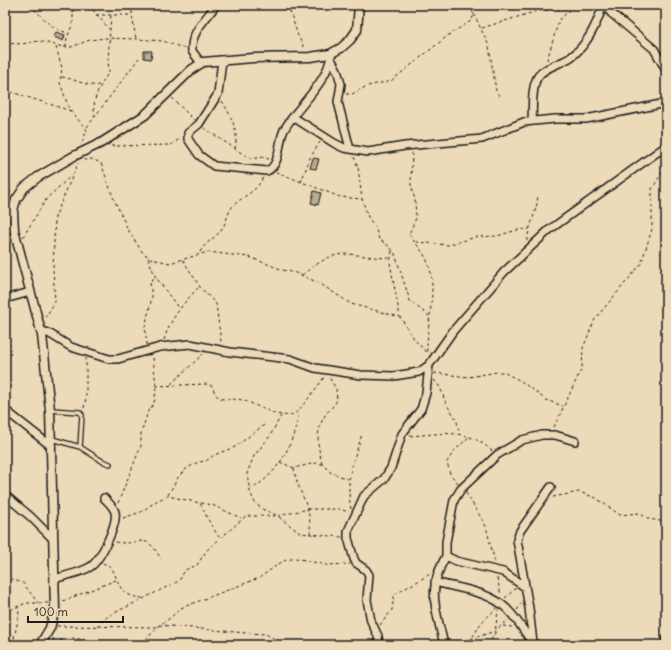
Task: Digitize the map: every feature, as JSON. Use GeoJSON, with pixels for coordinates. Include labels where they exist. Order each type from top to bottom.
{"type":"FeatureCollection","features":[{"type":"Feature","properties":{"kind":"street"},"geometry":{"type":"LineString","coordinates":[[201,63],[192,51],[193,38],[199,26],[216,5]]}},
{"type":"Feature","properties":{"kind":"street"},"geometry":{"type":"LineString","coordinates":[[222,60],[220,72],[221,84],[218,96],[199,124],[187,135],[199,155],[214,166],[267,171],[276,160],[284,130],[321,80],[331,59],[331,54],[346,44],[357,30],[360,5]]}},
{"type":"Feature","properties":{"kind":"street"},"geometry":{"type":"LineString","coordinates":[[532,121],[537,78],[543,71],[571,57],[582,46],[599,17],[603,5],[656,52],[666,70]]}},
{"type":"Feature","properties":{"kind":"street"},"geometry":{"type":"LineString","coordinates":[[40,645],[51,625],[55,603],[52,538],[50,410],[41,330],[13,224],[16,200],[24,188],[38,177],[74,156],[101,143],[145,114],[201,63],[222,60],[322,56],[336,51]]}},
{"type":"Feature","properties":{"kind":"street"},"geometry":{"type":"LineString","coordinates":[[331,59],[339,77],[341,88],[338,102],[340,116],[350,149]]}},
{"type":"Feature","properties":{"kind":"street"},"geometry":{"type":"LineString","coordinates":[[293,117],[334,143],[350,149],[368,152],[412,145],[482,139],[514,126],[532,121],[586,119],[666,103]]}},
{"type":"Feature","properties":{"kind":"street"},"geometry":{"type":"LineString","coordinates":[[379,645],[378,636],[372,621],[367,600],[369,575],[365,569],[356,563],[348,538],[349,527],[361,501],[384,479],[391,468],[402,436],[421,409],[426,393],[429,370],[449,335],[488,289],[526,251],[563,219],[665,146]]}},
{"type":"Feature","properties":{"kind":"street"},"geometry":{"type":"LineString","coordinates":[[5,299],[30,292]]}},
{"type":"Feature","properties":{"kind":"street"},"geometry":{"type":"LineString","coordinates":[[41,330],[71,347],[105,358],[118,359],[162,347],[190,344],[290,360],[329,371],[374,376],[409,375],[429,370]]}},
{"type":"Feature","properties":{"kind":"street"},"geometry":{"type":"LineString","coordinates":[[5,410],[51,442]]}},
{"type":"Feature","properties":{"kind":"street"},"geometry":{"type":"LineString","coordinates":[[447,645],[433,594],[435,582],[446,556],[446,542],[454,500],[462,488],[497,455],[522,440],[550,434],[575,441]]}},
{"type":"Feature","properties":{"kind":"street"},"geometry":{"type":"LineString","coordinates":[[534,644],[527,596],[523,585],[517,540],[520,531],[542,497],[551,487]]}},
{"type":"Feature","properties":{"kind":"street"},"geometry":{"type":"LineString","coordinates":[[5,495],[31,517],[52,538]]}},
{"type":"Feature","properties":{"kind":"street"},"geometry":{"type":"LineString","coordinates":[[55,579],[90,567],[96,561],[109,539],[114,521],[114,510],[104,498]]}},
{"type":"Feature","properties":{"kind":"street"},"geometry":{"type":"LineString","coordinates":[[446,556],[456,561],[503,572],[523,585]]}},
{"type":"Feature","properties":{"kind":"street"},"geometry":{"type":"LineString","coordinates":[[435,582],[487,595],[496,600],[512,615],[534,644]]}},
{"type":"Feature","properties":{"kind":"street"},"geometry":{"type":"LineString","coordinates":[[665,645],[666,639]]}},
{"type":"Feature","properties":{"kind":"lane"},"geometry":{"type":"LineString","coordinates":[[50,410],[74,410],[80,412],[82,415],[80,446]]}},
{"type":"Feature","properties":{"kind":"lane"},"geometry":{"type":"LineString","coordinates":[[51,442],[80,446],[102,461],[110,464]]}},
{"type":"Feature","properties":{"kind":"path"},"geometry":{"type":"LineString","coordinates":[[30,5],[49,25],[56,30],[68,33]]}},
{"type":"Feature","properties":{"kind":"path"},"geometry":{"type":"LineString","coordinates":[[66,47],[68,33],[73,23],[73,5]]}},
{"type":"Feature","properties":{"kind":"path"},"geometry":{"type":"LineString","coordinates":[[89,5],[96,15],[110,29]]}},
{"type":"Feature","properties":{"kind":"path"},"geometry":{"type":"LineString","coordinates":[[132,5],[136,39]]}},
{"type":"Feature","properties":{"kind":"path"},"geometry":{"type":"LineString","coordinates":[[288,5],[298,36],[310,57]]}},
{"type":"Feature","properties":{"kind":"path"},"geometry":{"type":"LineString","coordinates":[[470,5],[482,28],[489,46],[496,91],[500,97]]}},
{"type":"Feature","properties":{"kind":"path"},"geometry":{"type":"LineString","coordinates":[[482,28],[537,11],[570,10],[603,5]]}},
{"type":"Feature","properties":{"kind":"path"},"geometry":{"type":"LineString","coordinates":[[543,71],[559,20],[570,10]]}},
{"type":"Feature","properties":{"kind":"path"},"geometry":{"type":"LineString","coordinates":[[95,117],[93,106],[100,85],[109,72],[108,61],[111,14]]}},
{"type":"Feature","properties":{"kind":"path"},"geometry":{"type":"LineString","coordinates":[[339,94],[352,94],[367,86],[391,81],[450,34],[471,21],[474,14]]}},
{"type":"Feature","properties":{"kind":"path"},"geometry":{"type":"LineString","coordinates":[[96,15],[132,15]]}},
{"type":"Feature","properties":{"kind":"path"},"geometry":{"type":"LineString","coordinates":[[5,43],[22,44],[39,41],[56,46],[71,47],[90,40],[109,38],[136,39],[163,41],[192,51]]}},
{"type":"Feature","properties":{"kind":"path"},"geometry":{"type":"LineString","coordinates":[[56,46],[62,68],[60,84],[71,111],[86,127],[87,133],[74,156]]}},
{"type":"Feature","properties":{"kind":"path"},"geometry":{"type":"LineString","coordinates":[[86,127],[139,58]]}},
{"type":"Feature","properties":{"kind":"path"},"geometry":{"type":"LineString","coordinates":[[62,77],[73,78],[94,86],[100,85]]}},
{"type":"Feature","properties":{"kind":"path"},"geometry":{"type":"LineString","coordinates":[[5,90],[71,111]]}},
{"type":"Feature","properties":{"kind":"path"},"geometry":{"type":"LineString","coordinates":[[169,92],[176,103],[199,124],[234,149],[253,159],[261,157],[276,160]]}},
{"type":"Feature","properties":{"kind":"path"},"geometry":{"type":"LineString","coordinates":[[218,96],[228,110],[235,128],[237,140],[234,149]]}},
{"type":"Feature","properties":{"kind":"path"},"geometry":{"type":"LineString","coordinates":[[101,143],[115,147],[171,145],[187,135]]}},
{"type":"Feature","properties":{"kind":"path"},"geometry":{"type":"LineString","coordinates":[[300,182],[310,158],[324,136]]}},
{"type":"Feature","properties":{"kind":"path"},"geometry":{"type":"LineString","coordinates":[[392,250],[390,258],[400,317],[415,340],[427,353],[431,289],[429,265],[425,255],[409,234],[416,218],[415,200],[411,185],[412,145]]}},
{"type":"Feature","properties":{"kind":"path"},"geometry":{"type":"LineString","coordinates":[[550,434],[582,368],[583,348],[595,319],[641,264],[652,229],[652,189],[662,173],[665,146]]}},
{"type":"Feature","properties":{"kind":"path"},"geometry":{"type":"LineString","coordinates":[[350,149],[358,167],[362,199],[368,217],[375,227],[379,239],[392,250],[399,264],[410,301],[430,317]]}},
{"type":"Feature","properties":{"kind":"path"},"geometry":{"type":"LineString","coordinates":[[41,330],[44,320],[55,302],[53,269],[55,217],[71,176],[80,160],[92,159],[101,163],[113,197],[129,232],[143,253],[148,257],[164,263],[170,263],[200,253],[208,252],[249,257],[301,275],[326,286],[351,304],[400,317]]}},
{"type":"Feature","properties":{"kind":"path"},"geometry":{"type":"LineString","coordinates":[[200,253],[208,241],[223,227],[232,206],[249,195],[260,183],[267,171],[340,197],[362,199]]}},
{"type":"Feature","properties":{"kind":"path"},"geometry":{"type":"LineString","coordinates":[[18,247],[33,218],[47,198],[71,176]]}},
{"type":"Feature","properties":{"kind":"path"},"geometry":{"type":"LineString","coordinates":[[5,186],[10,190],[16,200]]}},
{"type":"Feature","properties":{"kind":"path"},"geometry":{"type":"LineString","coordinates":[[526,251],[529,228],[537,208],[538,195]]}},
{"type":"Feature","properties":{"kind":"path"},"geometry":{"type":"LineString","coordinates":[[415,242],[448,245],[476,237],[497,236],[516,230],[529,228]]}},
{"type":"Feature","properties":{"kind":"path"},"geometry":{"type":"LineString","coordinates":[[301,275],[318,262],[343,253],[390,258]]}},
{"type":"Feature","properties":{"kind":"path"},"geometry":{"type":"LineString","coordinates":[[148,257],[155,276],[179,309]]}},
{"type":"Feature","properties":{"kind":"path"},"geometry":{"type":"LineString","coordinates":[[183,259],[200,286],[216,304],[222,350]]}},
{"type":"Feature","properties":{"kind":"path"},"geometry":{"type":"LineString","coordinates":[[114,510],[142,446],[140,437],[148,412],[154,404],[156,386],[145,327],[152,297],[150,282],[155,276]]}},
{"type":"Feature","properties":{"kind":"path"},"geometry":{"type":"LineString","coordinates":[[162,347],[166,332],[179,309],[200,286]]}},
{"type":"Feature","properties":{"kind":"path"},"geometry":{"type":"LineString","coordinates":[[171,386],[173,381],[208,347]]}},
{"type":"Feature","properties":{"kind":"path"},"geometry":{"type":"LineString","coordinates":[[82,415],[86,398],[86,351]]}},
{"type":"Feature","properties":{"kind":"path"},"geometry":{"type":"LineString","coordinates":[[429,370],[469,377],[503,372],[521,381],[546,400],[563,406]]}},
{"type":"Feature","properties":{"kind":"path"},"geometry":{"type":"LineString","coordinates":[[429,370],[442,388],[446,403],[456,417],[459,434]]}},
{"type":"Feature","properties":{"kind":"path"},"geometry":{"type":"LineString","coordinates":[[249,490],[263,482],[280,462],[294,435],[299,411],[327,374],[336,389],[337,400],[323,418],[318,432],[319,453],[322,464],[330,472],[348,479]]}},
{"type":"Feature","properties":{"kind":"path"},"geometry":{"type":"LineString","coordinates":[[156,386],[206,384],[212,386],[217,396],[221,399],[242,400],[282,414],[294,414],[299,411]]}},
{"type":"Feature","properties":{"kind":"path"},"geometry":{"type":"LineString","coordinates":[[282,414],[270,436],[250,463],[248,473],[249,490],[255,503],[262,509],[278,516],[300,533],[348,538]]}},
{"type":"Feature","properties":{"kind":"path"},"geometry":{"type":"LineString","coordinates":[[168,496],[184,470],[194,463],[206,461],[214,455],[235,447],[264,425]]}},
{"type":"Feature","properties":{"kind":"path"},"geometry":{"type":"LineString","coordinates":[[97,627],[108,616],[179,581],[186,570],[197,565],[207,550],[241,518],[246,516],[278,516],[308,509],[339,509],[352,513],[348,479],[351,463],[362,434]]}},
{"type":"Feature","properties":{"kind":"path"},"geometry":{"type":"LineString","coordinates":[[402,436],[459,434],[470,436],[483,442],[497,455]]}},
{"type":"Feature","properties":{"kind":"path"},"geometry":{"type":"LineString","coordinates":[[470,436],[454,451],[447,462],[450,474],[462,488],[486,526],[502,601],[523,585]]}},
{"type":"Feature","properties":{"kind":"path"},"geometry":{"type":"LineString","coordinates":[[280,462],[294,468],[315,463],[322,464]]}},
{"type":"Feature","properties":{"kind":"path"},"geometry":{"type":"LineString","coordinates":[[294,468],[295,476],[311,521],[310,534]]}},
{"type":"Feature","properties":{"kind":"path"},"geometry":{"type":"LineString","coordinates":[[542,497],[551,498],[579,492],[596,498],[620,515],[639,513],[649,519],[666,522]]}},
{"type":"Feature","properties":{"kind":"path"},"geometry":{"type":"LineString","coordinates":[[114,521],[141,512],[158,500],[168,496],[212,505],[241,518]]}},
{"type":"Feature","properties":{"kind":"path"},"geometry":{"type":"LineString","coordinates":[[200,502],[211,525],[220,538]]}},
{"type":"Feature","properties":{"kind":"path"},"geometry":{"type":"LineString","coordinates":[[109,539],[121,543],[143,540],[149,542],[161,559]]}},
{"type":"Feature","properties":{"kind":"path"},"geometry":{"type":"LineString","coordinates":[[142,645],[159,624],[187,604],[259,578],[283,561],[289,559],[302,559],[326,566],[356,563]]}},
{"type":"Feature","properties":{"kind":"path"},"geometry":{"type":"LineString","coordinates":[[96,561],[111,567],[116,580],[124,593],[130,596],[142,598]]}},
{"type":"Feature","properties":{"kind":"path"},"geometry":{"type":"LineString","coordinates":[[378,636],[380,626],[392,610],[394,595],[440,568]]}},
{"type":"Feature","properties":{"kind":"path"},"geometry":{"type":"LineString","coordinates":[[5,577],[23,584],[38,603]]}},
{"type":"Feature","properties":{"kind":"path"},"geometry":{"type":"LineString","coordinates":[[5,612],[32,602],[55,603],[116,580]]}},
{"type":"Feature","properties":{"kind":"path"},"geometry":{"type":"LineString","coordinates":[[470,639],[495,631],[512,615],[527,596]]}},
{"type":"Feature","properties":{"kind":"path"},"geometry":{"type":"LineString","coordinates":[[14,638],[19,615],[18,606]]}},
{"type":"Feature","properties":{"kind":"path"},"geometry":{"type":"LineString","coordinates":[[464,645],[481,623],[498,606],[493,639],[488,645]]}},
{"type":"Feature","properties":{"kind":"path"},"geometry":{"type":"LineString","coordinates":[[159,624],[246,634],[266,634],[285,645]]}},
{"type":"Feature","properties":{"kind":"path"},"geometry":{"type":"LineString","coordinates":[[51,625],[157,627]]}},
{"type":"Feature","properties":{"kind":"path"},"geometry":{"type":"LineString","coordinates":[[5,631],[14,638],[18,645]]}},
{"type":"Feature","properties":{"kind":"path"},"geometry":{"type":"LineString","coordinates":[[54,642],[74,638],[108,645]]}},
{"type":"Feature","properties":{"kind":"building"},"geometry":{"type":"Polygon","coordinates":[[[56,32],[65,35],[63,41],[54,37],[56,32]]]}},
{"type":"Feature","properties":{"kind":"building"},"geometry":{"type":"Polygon","coordinates":[[[144,51],[152,51],[151,59],[144,58],[144,51]]]}},
{"type":"Feature","properties":{"kind":"building"},"geometry":{"type":"Polygon","coordinates":[[[313,158],[319,159],[316,169],[310,168],[313,158]]]}},
{"type":"Feature","properties":{"kind":"building"},"geometry":{"type":"Polygon","coordinates":[[[314,191],[321,193],[318,205],[311,203],[314,191]]]}}]}
